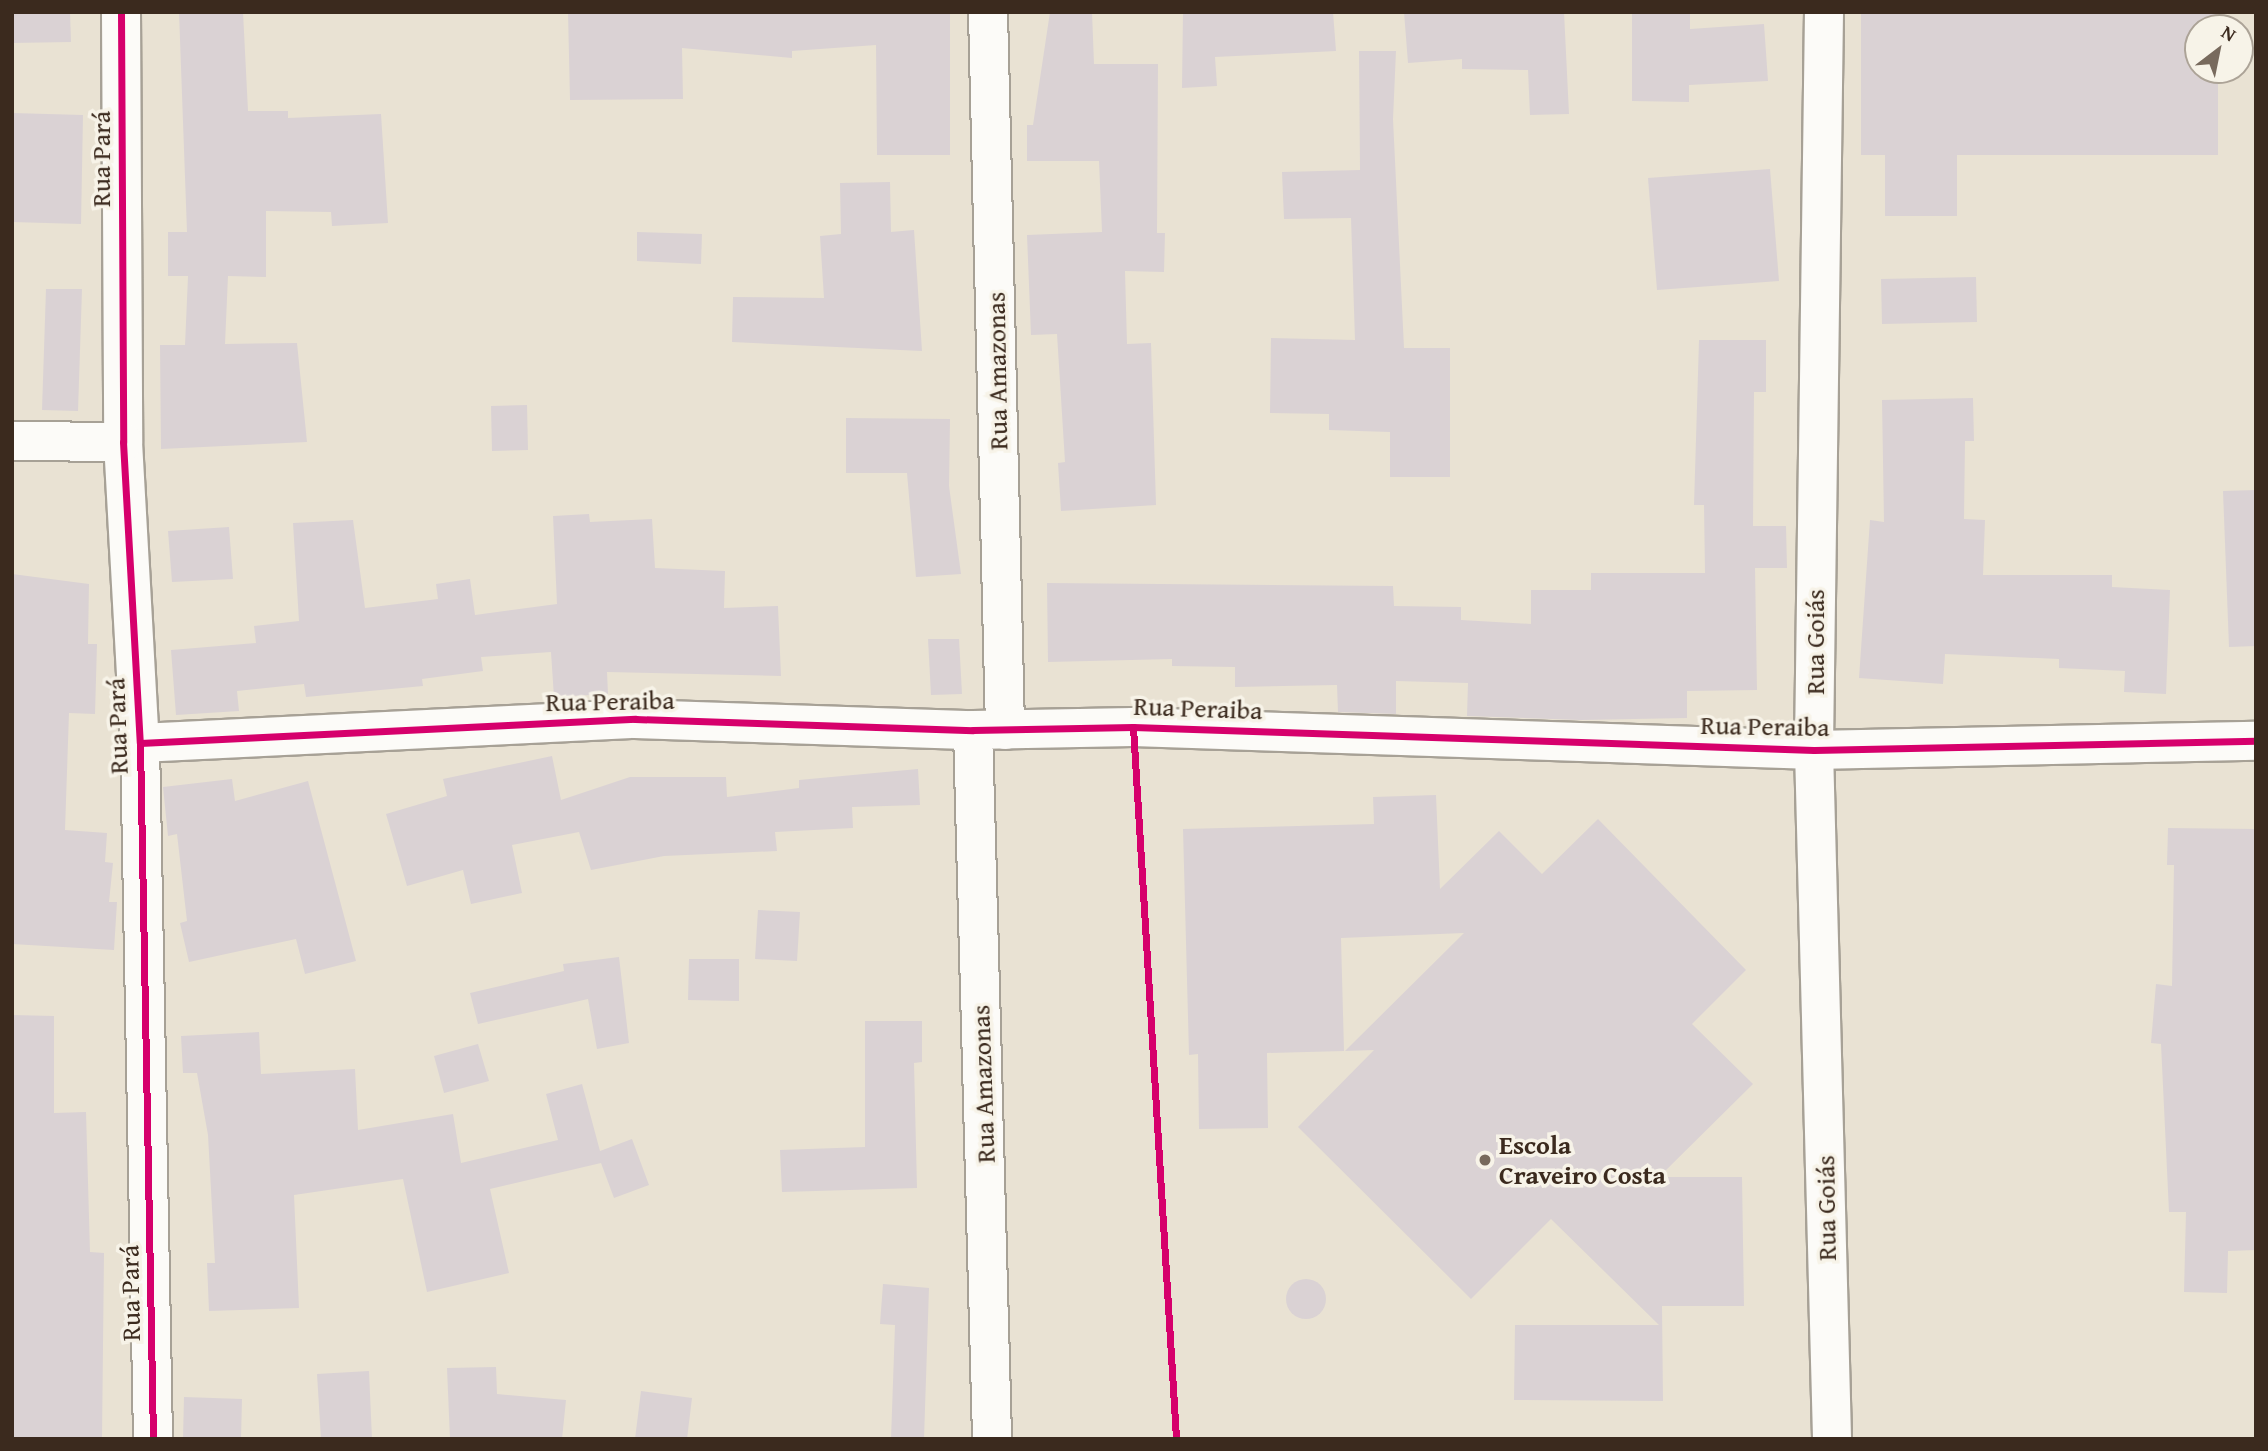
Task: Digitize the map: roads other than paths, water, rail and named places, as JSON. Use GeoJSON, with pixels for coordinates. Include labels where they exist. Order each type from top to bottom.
{"type":"FeatureCollection","features":[{"type":"Feature","properties":{"kind":"street","name":"Rua Pará"},"geometry":{"type":"LineString","coordinates":[[121,12],[123,442],[140,743],[153,1439]]}},
{"type":"Feature","properties":{"kind":"street","name":"Rua Amazonas"},"geometry":{"type":"LineString","coordinates":[[988,12],[992,1439]]}},
{"type":"Feature","properties":{"kind":"street","name":"Rua Goiás"},"geometry":{"type":"LineString","coordinates":[[1824,12],[1814,750],[1832,1439]]}},
{"type":"Feature","properties":{"kind":"street"},"geometry":{"type":"LineString","coordinates":[[12,441],[123,442]]}},
{"type":"Feature","properties":{"kind":"street","name":"Rua Peraiba"},"geometry":{"type":"LineString","coordinates":[[140,743],[635,719],[989,730],[1133,727],[1814,750],[2256,741]]}},
{"type":"Feature","properties":{"kind":"place","name":"Escola Craveiro Costa"},"geometry":{"type":"Point","coordinates":[1485,1160]}}]}
